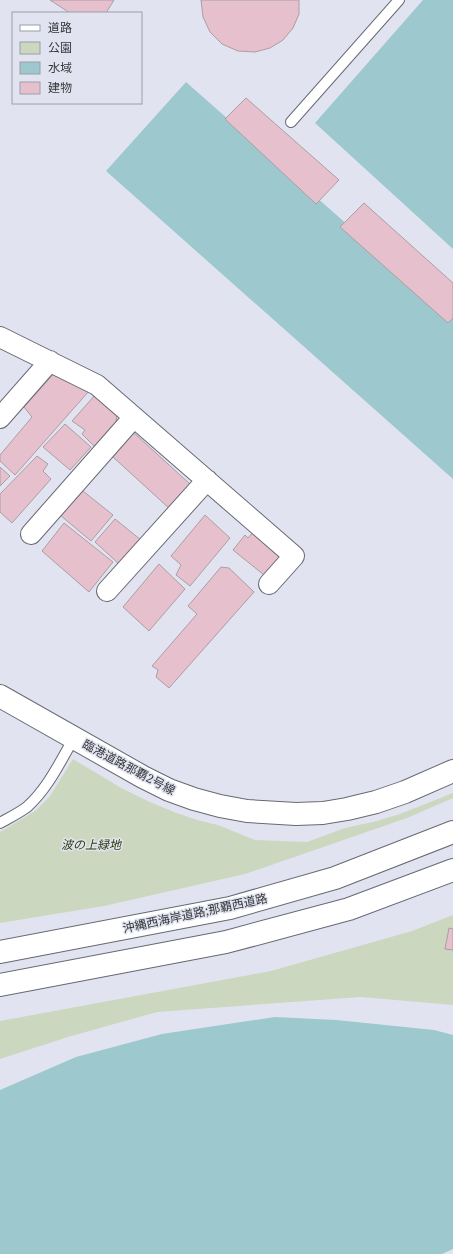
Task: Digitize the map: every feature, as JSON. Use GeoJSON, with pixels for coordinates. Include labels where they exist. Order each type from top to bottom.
{"type":"FeatureCollection","features":[{"type":"Feature","properties":{"kind":"main road","name":"臨港道路那覇2号線"},"geometry":{"type":"LineString","coordinates":[[0,696],[168,790],[220,806],[247,811],[296,814],[323,813],[347,809],[376,802],[405,792],[453,772]]}},
{"type":"Feature","properties":{"kind":"main road","name":"沖縄西海岸道路;那覇西道路"},"geometry":{"type":"LineString","coordinates":[[0,952],[230,908],[335,878],[453,832]]}},
{"type":"Feature","properties":{"kind":"main road"},"geometry":{"type":"LineString","coordinates":[[0,985],[226,942],[349,909],[453,870]]}},
{"type":"Feature","properties":{"kind":"street"},"geometry":{"type":"LineString","coordinates":[[0,337],[97,385],[294,556],[269,584]]}},
{"type":"Feature","properties":{"kind":"street"},"geometry":{"type":"LineString","coordinates":[[0,418],[50,361]]}},
{"type":"Feature","properties":{"kind":"street"},"geometry":{"type":"LineString","coordinates":[[31,534],[134,417]]}},
{"type":"Feature","properties":{"kind":"street"},"geometry":{"type":"LineString","coordinates":[[107,591],[207,480]]}},
{"type":"Feature","properties":{"kind":"lane"},"geometry":{"type":"LineString","coordinates":[[290,122],[399,0]]}},
{"type":"Feature","properties":{"kind":"lane"},"geometry":{"type":"LineString","coordinates":[[0,823],[26,808],[38,795],[49,781],[74,738]]}},
{"type":"Feature","properties":{"kind":"green space","name":"波の上緑地"},"geometry":{"type":"Polygon","coordinates":[[[73,759],[123,789],[150,802],[197,820],[218,825],[255,840],[307,842],[345,828],[400,814],[453,793],[453,798],[407,818],[245,874],[104,906],[0,923],[0,832],[35,811],[50,796],[73,759]]]}},
{"type":"Feature","properties":{"kind":"green space"},"geometry":{"type":"Polygon","coordinates":[[[453,915],[453,1005],[361,997],[157,1012],[68,1037],[0,1059],[0,1021],[271,971],[412,931],[453,915]]]}},
{"type":"Feature","properties":{"kind":"water"},"geometry":{"type":"Polygon","coordinates":[[[423,0],[453,0],[453,249],[315,123],[423,0]]]}},
{"type":"Feature","properties":{"kind":"water"},"geometry":{"type":"Polygon","coordinates":[[[186,82],[453,318],[453,479],[106,171],[186,82]]]}},
{"type":"Feature","properties":{"kind":"water"},"geometry":{"type":"Polygon","coordinates":[[[275,1017],[336,1020],[434,1030],[453,1035],[453,1249],[442,1254],[0,1254],[0,1090],[76,1057],[162,1034],[275,1017]]]}},
{"type":"Feature","properties":{"kind":"building"},"geometry":{"type":"Polygon","coordinates":[[[50,0],[114,0],[107,12],[68,12],[50,0]]]}},
{"type":"Feature","properties":{"kind":"building"},"geometry":{"type":"Polygon","coordinates":[[[201,0],[299,0],[299,14],[293,28],[283,40],[270,48],[255,52],[238,51],[222,44],[210,32],[203,17],[201,0]]]}},
{"type":"Feature","properties":{"kind":"building"},"geometry":{"type":"Polygon","coordinates":[[[246,98],[339,180],[316,204],[225,119],[246,98]]]}},
{"type":"Feature","properties":{"kind":"building"},"geometry":{"type":"Polygon","coordinates":[[[364,203],[453,283],[453,318],[448,323],[340,227],[364,203]]]}},
{"type":"Feature","properties":{"kind":"building"},"geometry":{"type":"Polygon","coordinates":[[[57,370],[89,391],[15,475],[0,461],[0,455],[32,417],[24,407],[57,370]]]}},
{"type":"Feature","properties":{"kind":"building"},"geometry":{"type":"Polygon","coordinates":[[[96,394],[117,409],[116,425],[96,448],[82,434],[85,430],[72,421],[96,394]]]}},
{"type":"Feature","properties":{"kind":"building"},"geometry":{"type":"Polygon","coordinates":[[[65,424],[91,447],[70,470],[43,447],[65,424]]]}},
{"type":"Feature","properties":{"kind":"building"},"geometry":{"type":"Polygon","coordinates":[[[133,432],[191,485],[171,510],[113,457],[133,432]]]}},
{"type":"Feature","properties":{"kind":"building"},"geometry":{"type":"Polygon","coordinates":[[[37,456],[48,464],[43,471],[51,479],[12,523],[0,512],[0,494],[37,456]]]}},
{"type":"Feature","properties":{"kind":"building"},"geometry":{"type":"Polygon","coordinates":[[[0,467],[10,476],[0,486],[0,467]]]}},
{"type":"Feature","properties":{"kind":"building"},"geometry":{"type":"Polygon","coordinates":[[[83,491],[113,515],[91,541],[60,515],[83,491]]]}},
{"type":"Feature","properties":{"kind":"building"},"geometry":{"type":"Polygon","coordinates":[[[205,515],[230,538],[190,586],[176,575],[181,565],[171,556],[205,515]]]}},
{"type":"Feature","properties":{"kind":"building"},"geometry":{"type":"Polygon","coordinates":[[[115,519],[141,540],[120,565],[95,542],[115,519]]]}},
{"type":"Feature","properties":{"kind":"building"},"geometry":{"type":"Polygon","coordinates":[[[64,523],[113,562],[89,592],[42,551],[64,523]]]}},
{"type":"Feature","properties":{"kind":"building"},"geometry":{"type":"Polygon","coordinates":[[[254,531],[282,554],[264,575],[233,550],[245,535],[248,538],[254,531]]]}},
{"type":"Feature","properties":{"kind":"building"},"geometry":{"type":"Polygon","coordinates":[[[159,564],[185,589],[149,631],[123,607],[159,564]]]}},
{"type":"Feature","properties":{"kind":"building"},"geometry":{"type":"Polygon","coordinates":[[[221,567],[229,568],[254,592],[169,688],[156,677],[158,670],[152,666],[197,614],[188,606],[221,567]]]}},
{"type":"Feature","properties":{"kind":"building"},"geometry":{"type":"Polygon","coordinates":[[[449,928],[453,929],[453,950],[445,949],[449,928]]]}}]}
